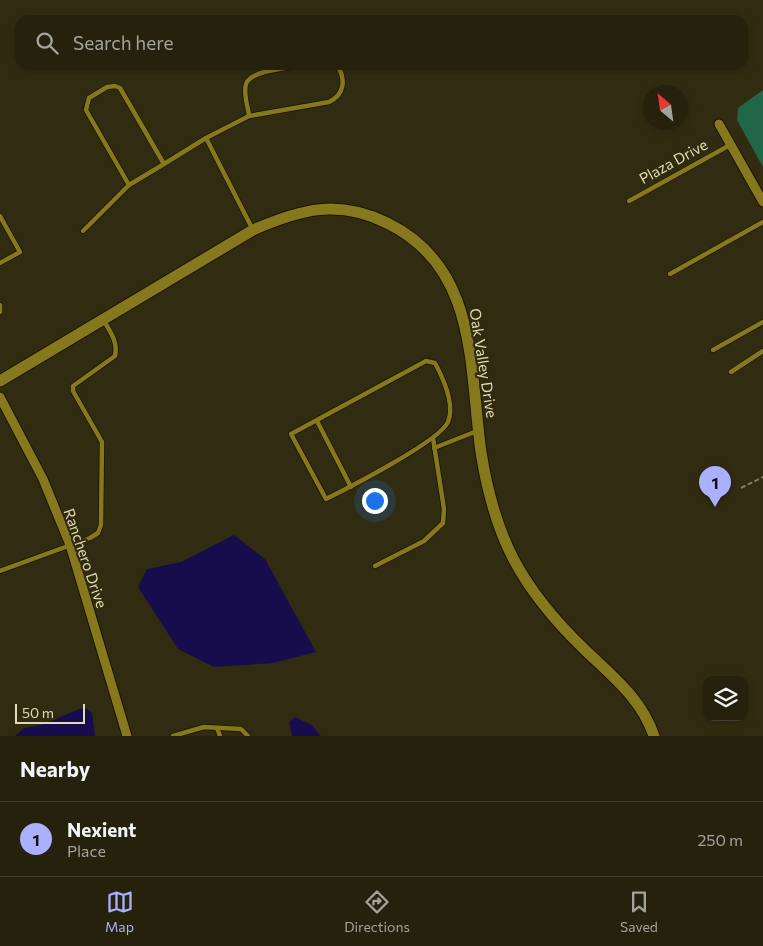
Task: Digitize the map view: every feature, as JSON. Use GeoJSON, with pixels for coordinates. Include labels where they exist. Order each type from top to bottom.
{"type":"FeatureCollection","features":[{"type":"Feature","properties":{"kind":"street","name":"Plaza Drive"},"geometry":{"type":"LineString","coordinates":[[719,124],[763,202]]}},
{"type":"Feature","properties":{"kind":"street","name":"Oak Valley Drive"},"geometry":{"type":"LineString","coordinates":[[0,381],[253,230],[282,218],[306,210],[329,208],[353,210],[376,217],[399,229],[416,241],[438,264],[449,281],[462,311],[490,499],[502,536],[514,561],[540,602],[553,618],[632,696],[648,721],[654,736]]}},
{"type":"Feature","properties":{"kind":"street","name":"Ranchero Drive"},"geometry":{"type":"LineString","coordinates":[[0,396],[42,479],[70,545],[128,736]]}},
{"type":"Feature","properties":{"kind":"lane"},"geometry":{"type":"LineString","coordinates":[[249,116],[245,92],[246,84],[250,78],[258,74],[278,70]]}},
{"type":"Feature","properties":{"kind":"lane"},"geometry":{"type":"LineString","coordinates":[[83,231],[129,184],[206,138],[249,116],[329,102],[336,98],[341,94],[343,87],[338,70]]}},
{"type":"Feature","properties":{"kind":"lane"},"geometry":{"type":"LineString","coordinates":[[129,184],[86,110],[89,98],[97,93],[115,86],[120,88],[164,164]]}},
{"type":"Feature","properties":{"kind":"lane"},"geometry":{"type":"LineString","coordinates":[[206,138],[253,230]]}},
{"type":"Feature","properties":{"kind":"lane","name":"Plaza Drive"},"geometry":{"type":"LineString","coordinates":[[629,201],[730,145]]}},
{"type":"Feature","properties":{"kind":"lane"},"geometry":{"type":"LineString","coordinates":[[0,216],[20,252],[0,263]]}},
{"type":"Feature","properties":{"kind":"lane"},"geometry":{"type":"LineString","coordinates":[[670,274],[763,222]]}},
{"type":"Feature","properties":{"kind":"lane"},"geometry":{"type":"LineString","coordinates":[[0,305],[0,312]]}},
{"type":"Feature","properties":{"kind":"lane"},"geometry":{"type":"LineString","coordinates":[[0,571],[98,533],[101,525],[102,442],[73,391],[73,386],[115,356],[117,347],[114,338],[103,320]]}},
{"type":"Feature","properties":{"kind":"lane"},"geometry":{"type":"LineString","coordinates":[[713,350],[763,322]]}},
{"type":"Feature","properties":{"kind":"lane"},"geometry":{"type":"LineString","coordinates":[[731,372],[763,351]]}},
{"type":"Feature","properties":{"kind":"lane"},"geometry":{"type":"LineString","coordinates":[[426,361],[435,363],[439,370],[450,411],[448,423],[433,438],[326,499],[291,434],[316,420],[426,361]]}},
{"type":"Feature","properties":{"kind":"lane"},"geometry":{"type":"LineString","coordinates":[[316,420],[351,486]]}},
{"type":"Feature","properties":{"kind":"lane"},"geometry":{"type":"LineString","coordinates":[[434,448],[479,430]]}},
{"type":"Feature","properties":{"kind":"lane"},"geometry":{"type":"LineString","coordinates":[[375,566],[424,541],[443,524],[444,509],[433,438]]}},
{"type":"Feature","properties":{"kind":"lane"},"geometry":{"type":"LineString","coordinates":[[173,736],[204,727],[241,729],[248,736]]}},
{"type":"Feature","properties":{"kind":"lane"},"geometry":{"type":"LineString","coordinates":[[216,728],[220,736]]}},
{"type":"Feature","properties":{"kind":"path"},"geometry":{"type":"LineString","coordinates":[[741,488],[763,477]]}},
{"type":"Feature","properties":{"kind":"green space"},"geometry":{"type":"Polygon","coordinates":[[[763,90],[763,167],[737,120],[738,108],[763,90]]]}},
{"type":"Feature","properties":{"kind":"shaded area"},"geometry":{"type":"Polygon","coordinates":[[[234,535],[265,559],[316,652],[273,663],[214,667],[178,649],[138,587],[147,569],[181,562],[234,535]]]}},
{"type":"Feature","properties":{"kind":"shaded area"},"geometry":{"type":"Polygon","coordinates":[[[86,708],[92,713],[95,736],[15,736],[24,728],[42,725],[79,709],[86,708]]]}},
{"type":"Feature","properties":{"kind":"shaded area"},"geometry":{"type":"Polygon","coordinates":[[[295,717],[312,725],[321,736],[292,736],[289,722],[295,717]]]}},
{"type":"Feature","properties":{"kind":"place","name":"Nexient"},"geometry":{"type":"Point","coordinates":[715,507]}}]}
